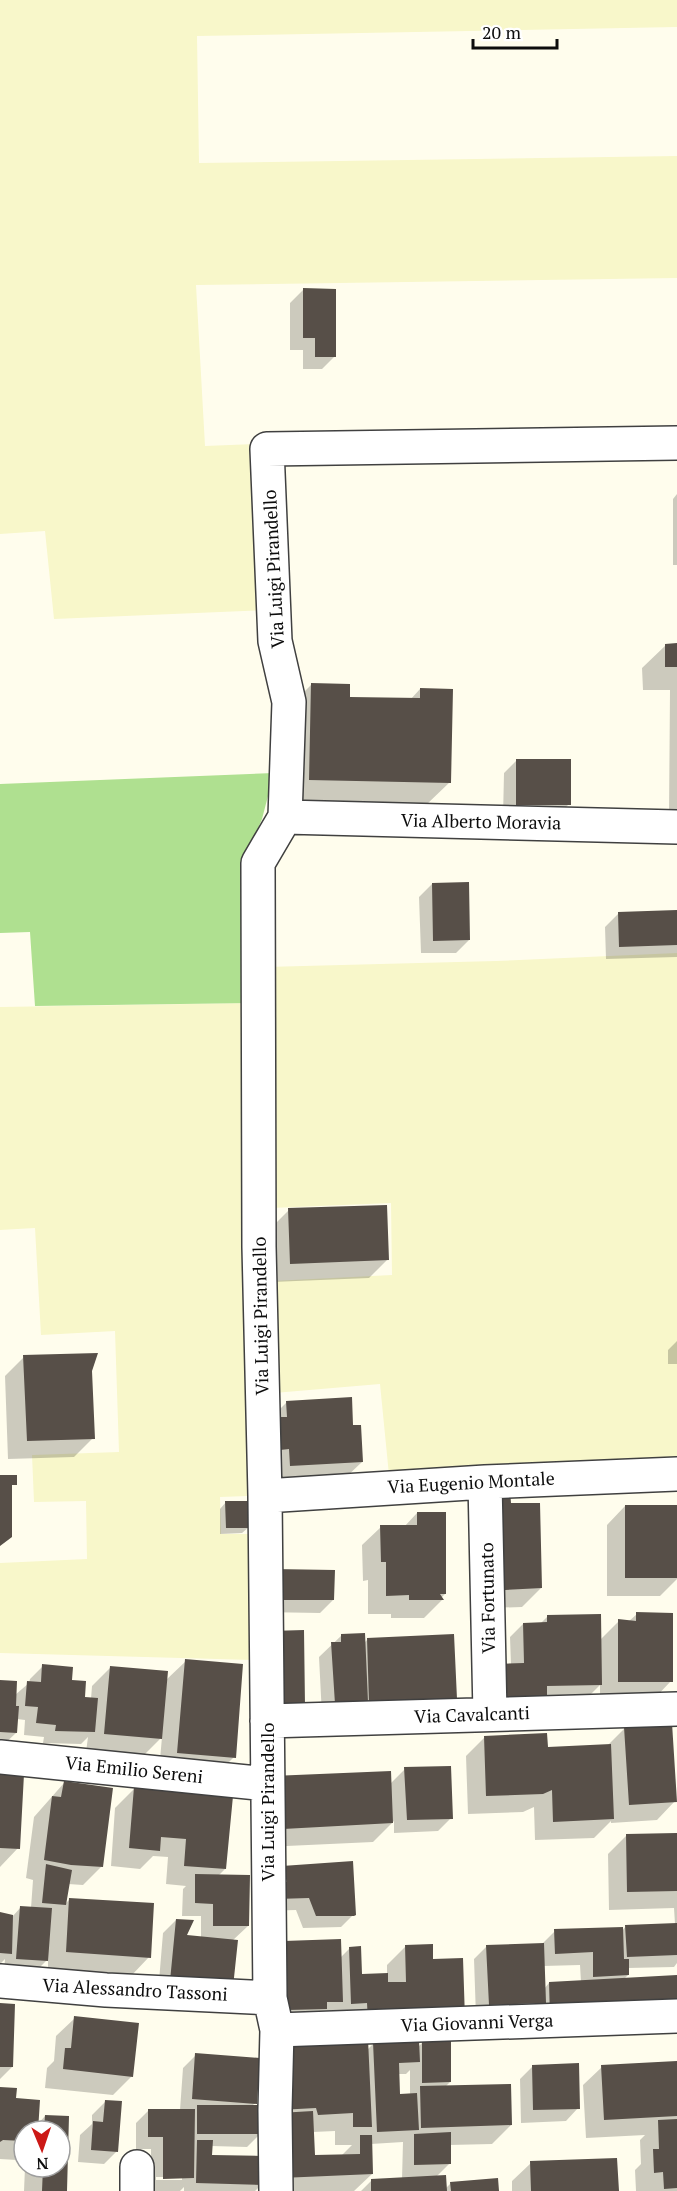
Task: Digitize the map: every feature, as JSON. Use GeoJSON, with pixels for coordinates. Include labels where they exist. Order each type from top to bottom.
{"type":"FeatureCollection","features":[{"type":"Feature","properties":{"kind":"street","name":"Via Luigi Pirandello"},"geometry":{"type":"LineString","coordinates":[[276,2191],[277,2030],[270,1998],[265,1496],[259,1247],[258,863],[285,817],[289,702],[275,641],[267,449],[677,442]]}},
{"type":"Feature","properties":{"kind":"street","name":"Via Alberto Moravia"},"geometry":{"type":"LineString","coordinates":[[285,817],[677,827]]}},
{"type":"Feature","properties":{"kind":"street","name":"Via Eugenio Montale"},"geometry":{"type":"LineString","coordinates":[[265,1496],[485,1482],[677,1474]]}},
{"type":"Feature","properties":{"kind":"street","name":"Via Fortunato"},"geometry":{"type":"LineString","coordinates":[[485,1482],[490,1714]]}},
{"type":"Feature","properties":{"kind":"street","name":"Via Cavalcanti"},"geometry":{"type":"LineString","coordinates":[[267,1721],[677,1709]]}},
{"type":"Feature","properties":{"kind":"street","name":"Via Emilio Sereni"},"geometry":{"type":"LineString","coordinates":[[0,1757],[267,1784]]}},
{"type":"Feature","properties":{"kind":"street","name":"Via Alessandro Tassoni"},"geometry":{"type":"LineString","coordinates":[[0,1981],[106,1990],[270,1998]]}},
{"type":"Feature","properties":{"kind":"street","name":"Via Giovanni Verga"},"geometry":{"type":"LineString","coordinates":[[277,2030],[677,2016]]}},
{"type":"Feature","properties":{"kind":"green space"},"geometry":{"type":"Polygon","coordinates":[[[0,0],[677,0],[677,27],[197,36],[199,163],[677,156],[677,278],[196,285],[205,446],[255,444],[265,610],[54,619],[45,531],[0,534],[0,0]]]}},
{"type":"Feature","properties":{"kind":"green space"},"geometry":{"type":"Polygon","coordinates":[[[274,773],[262,819],[249,850],[252,1003],[35,1006],[30,932],[0,933],[0,784],[274,773]]]}},
{"type":"Feature","properties":{"kind":"green space"},"geometry":{"type":"Polygon","coordinates":[[[677,953],[677,1463],[389,1475],[380,1384],[274,1393],[272,1281],[392,1275],[391,1203],[271,1208],[265,967],[496,961],[677,953]]]}},
{"type":"Feature","properties":{"kind":"green space"},"geometry":{"type":"Polygon","coordinates":[[[252,1003],[252,1443],[247,1496],[220,1497],[221,1534],[251,1534],[253,1660],[0,1653],[0,1563],[87,1559],[86,1501],[34,1502],[32,1455],[119,1452],[115,1331],[41,1335],[35,1228],[0,1230],[0,1007],[252,1003]]]}},
{"type":"Feature","properties":{"kind":"building"},"geometry":{"type":"Polygon","coordinates":[[[303,288],[336,289],[336,357],[315,357],[315,338],[303,338],[303,288]]]}},
{"type":"Feature","properties":{"kind":"building"},"geometry":{"type":"Polygon","coordinates":[[[677,643],[677,667],[665,667],[665,644],[677,643]]]}},
{"type":"Feature","properties":{"kind":"building"},"geometry":{"type":"Polygon","coordinates":[[[311,683],[350,684],[350,697],[420,698],[420,688],[453,689],[451,783],[309,780],[311,683]]]}},
{"type":"Feature","properties":{"kind":"building"},"geometry":{"type":"Polygon","coordinates":[[[516,759],[571,759],[571,805],[516,805],[516,759]]]}},
{"type":"Feature","properties":{"kind":"building"},"geometry":{"type":"Polygon","coordinates":[[[469,882],[470,940],[433,941],[432,883],[469,882]]]}},
{"type":"Feature","properties":{"kind":"building"},"geometry":{"type":"Polygon","coordinates":[[[677,910],[677,945],[619,947],[618,912],[677,910]]]}},
{"type":"Feature","properties":{"kind":"building"},"geometry":{"type":"Polygon","coordinates":[[[387,1205],[389,1260],[290,1264],[288,1208],[387,1205]]]}},
{"type":"Feature","properties":{"kind":"building"},"geometry":{"type":"Polygon","coordinates":[[[98,1353],[92,1371],[95,1439],[27,1441],[23,1355],[98,1353]]]}},
{"type":"Feature","properties":{"kind":"building"},"geometry":{"type":"Polygon","coordinates":[[[352,1397],[353,1425],[361,1425],[363,1462],[290,1466],[289,1449],[280,1450],[279,1417],[287,1417],[286,1401],[352,1397]]]}},
{"type":"Feature","properties":{"kind":"building"},"geometry":{"type":"Polygon","coordinates":[[[0,1475],[17,1475],[17,1485],[12,1485],[12,1537],[0,1546],[0,1475]]]}},
{"type":"Feature","properties":{"kind":"building"},"geometry":{"type":"Polygon","coordinates":[[[488,1490],[510,1490],[511,1503],[540,1503],[542,1588],[505,1590],[505,1582],[490,1583],[488,1490]]]}},
{"type":"Feature","properties":{"kind":"building"},"geometry":{"type":"Polygon","coordinates":[[[225,1501],[250,1501],[250,1528],[226,1528],[225,1501]]]}},
{"type":"Feature","properties":{"kind":"building"},"geometry":{"type":"Polygon","coordinates":[[[625,1505],[677,1505],[677,1578],[625,1578],[625,1505]]]}},
{"type":"Feature","properties":{"kind":"building"},"geometry":{"type":"Polygon","coordinates":[[[417,1512],[446,1512],[446,1594],[440,1594],[444,1600],[409,1600],[409,1595],[386,1596],[386,1562],[381,1562],[380,1525],[417,1525],[417,1512]]]}},
{"type":"Feature","properties":{"kind":"building"},"geometry":{"type":"Polygon","coordinates":[[[273,1569],[335,1570],[334,1600],[273,1600],[273,1569]]]}},
{"type":"Feature","properties":{"kind":"building"},"geometry":{"type":"Polygon","coordinates":[[[636,1612],[673,1613],[673,1682],[618,1682],[618,1619],[636,1621],[636,1612]]]}},
{"type":"Feature","properties":{"kind":"building"},"geometry":{"type":"Polygon","coordinates":[[[601,1614],[602,1685],[547,1686],[547,1700],[497,1701],[496,1664],[524,1663],[523,1623],[547,1622],[547,1615],[601,1614]]]}},
{"type":"Feature","properties":{"kind":"building"},"geometry":{"type":"Polygon","coordinates":[[[304,1630],[305,1706],[272,1707],[271,1631],[304,1630]]]}},
{"type":"Feature","properties":{"kind":"building"},"geometry":{"type":"Polygon","coordinates":[[[365,1633],[368,1702],[335,1704],[331,1642],[341,1642],[341,1634],[365,1633]]]}},
{"type":"Feature","properties":{"kind":"building"},"geometry":{"type":"Polygon","coordinates":[[[454,1634],[457,1699],[369,1703],[367,1638],[454,1634]]]}},
{"type":"Feature","properties":{"kind":"building"},"geometry":{"type":"Polygon","coordinates":[[[185,1659],[243,1664],[236,1758],[177,1753],[185,1659]]]}},
{"type":"Feature","properties":{"kind":"building"},"geometry":{"type":"Polygon","coordinates":[[[42,1664],[73,1667],[72,1680],[86,1681],[85,1697],[98,1698],[95,1732],[55,1731],[56,1725],[36,1723],[38,1707],[25,1706],[27,1681],[41,1682],[42,1664]]]}},
{"type":"Feature","properties":{"kind":"building"},"geometry":{"type":"Polygon","coordinates":[[[110,1666],[168,1671],[162,1739],[104,1734],[110,1666]]]}},
{"type":"Feature","properties":{"kind":"building"},"geometry":{"type":"Polygon","coordinates":[[[0,1680],[17,1681],[16,1706],[19,1706],[17,1733],[0,1732],[0,1680]]]}},
{"type":"Feature","properties":{"kind":"building"},"geometry":{"type":"Polygon","coordinates":[[[672,1723],[677,1802],[629,1805],[624,1727],[672,1723]]]}},
{"type":"Feature","properties":{"kind":"building"},"geometry":{"type":"Polygon","coordinates":[[[547,1733],[548,1747],[611,1744],[614,1819],[553,1822],[552,1790],[543,1794],[486,1796],[484,1736],[547,1733]]]}},
{"type":"Feature","properties":{"kind":"building"},"geometry":{"type":"Polygon","coordinates":[[[451,1766],[453,1819],[407,1820],[404,1767],[451,1766]]]}},
{"type":"Feature","properties":{"kind":"building"},"geometry":{"type":"Polygon","coordinates":[[[391,1771],[393,1823],[283,1829],[272,1776],[391,1771]]]}},
{"type":"Feature","properties":{"kind":"building"},"geometry":{"type":"Polygon","coordinates":[[[0,1773],[24,1774],[20,1849],[0,1848],[0,1773]]]}},
{"type":"Feature","properties":{"kind":"building"},"geometry":{"type":"Polygon","coordinates":[[[64,1781],[113,1788],[103,1867],[44,1860],[52,1796],[61,1797],[64,1781]]]}},
{"type":"Feature","properties":{"kind":"building"},"geometry":{"type":"Polygon","coordinates":[[[134,1787],[233,1796],[226,1869],[184,1866],[186,1839],[161,1837],[160,1851],[129,1848],[134,1787]]]}},
{"type":"Feature","properties":{"kind":"building"},"geometry":{"type":"Polygon","coordinates":[[[677,1833],[677,1891],[627,1892],[626,1834],[677,1833]]]}},
{"type":"Feature","properties":{"kind":"building"},"geometry":{"type":"Polygon","coordinates":[[[353,1861],[356,1915],[354,1916],[316,1916],[309,1898],[276,1899],[276,1882],[287,1882],[282,1866],[353,1861]]]}},
{"type":"Feature","properties":{"kind":"building"},"geometry":{"type":"Polygon","coordinates":[[[46,1864],[72,1870],[66,1905],[42,1903],[46,1864]]]}},
{"type":"Feature","properties":{"kind":"building"},"geometry":{"type":"Polygon","coordinates":[[[195,1874],[250,1875],[249,1926],[213,1926],[213,1904],[195,1903],[195,1874]]]}},
{"type":"Feature","properties":{"kind":"building"},"geometry":{"type":"Polygon","coordinates":[[[69,1898],[154,1903],[151,1958],[66,1952],[69,1898]]]}},
{"type":"Feature","properties":{"kind":"building"},"geometry":{"type":"Polygon","coordinates":[[[20,1906],[52,1908],[48,1961],[16,1959],[20,1906]]]}},
{"type":"Feature","properties":{"kind":"building"},"geometry":{"type":"Polygon","coordinates":[[[0,1912],[13,1915],[12,1954],[0,1953],[0,1912]]]}},
{"type":"Feature","properties":{"kind":"building"},"geometry":{"type":"Polygon","coordinates":[[[176,1919],[194,1920],[187,1935],[238,1940],[233,1987],[170,1981],[176,1919]]]}},
{"type":"Feature","properties":{"kind":"building"},"geometry":{"type":"Polygon","coordinates":[[[677,1923],[677,1955],[627,1957],[625,1925],[677,1923]]]}},
{"type":"Feature","properties":{"kind":"building"},"geometry":{"type":"Polygon","coordinates":[[[623,1927],[624,1959],[629,1959],[629,1975],[593,1977],[593,1952],[555,1954],[554,1929],[623,1927]]]}},
{"type":"Feature","properties":{"kind":"building"},"geometry":{"type":"Polygon","coordinates":[[[341,1939],[343,2002],[327,2002],[327,2009],[288,2010],[288,1999],[281,1999],[284,1941],[341,1939]]]}},
{"type":"Feature","properties":{"kind":"building"},"geometry":{"type":"Polygon","coordinates":[[[544,1943],[546,2003],[489,2005],[486,1945],[544,1943]]]}},
{"type":"Feature","properties":{"kind":"building"},"geometry":{"type":"Polygon","coordinates":[[[433,1944],[433,1959],[463,1958],[465,2019],[368,2022],[367,2003],[351,2004],[349,1947],[361,1946],[362,1974],[388,1973],[388,1982],[406,1982],[405,1945],[433,1944]]]}},
{"type":"Feature","properties":{"kind":"building"},"geometry":{"type":"Polygon","coordinates":[[[677,1975],[677,2011],[550,2017],[549,1982],[677,1975]]]}},
{"type":"Feature","properties":{"kind":"building"},"geometry":{"type":"Polygon","coordinates":[[[0,2003],[15,2004],[13,2067],[0,2067],[0,2003]]]}},
{"type":"Feature","properties":{"kind":"building"},"geometry":{"type":"Polygon","coordinates":[[[74,2016],[139,2023],[133,2077],[63,2069],[65,2048],[71,2048],[74,2016]]]}},
{"type":"Feature","properties":{"kind":"building"},"geometry":{"type":"Polygon","coordinates":[[[368,2039],[372,2127],[353,2127],[353,2113],[318,2115],[316,2108],[279,2110],[279,2043],[368,2039]]]}},
{"type":"Feature","properties":{"kind":"building"},"geometry":{"type":"Polygon","coordinates":[[[419,2040],[420,2062],[399,2063],[400,2094],[417,2093],[419,2130],[377,2132],[373,2042],[419,2040]]]}},
{"type":"Feature","properties":{"kind":"building"},"geometry":{"type":"Polygon","coordinates":[[[422,2041],[451,2041],[451,2082],[422,2083],[422,2041]]]}},
{"type":"Feature","properties":{"kind":"building"},"geometry":{"type":"Polygon","coordinates":[[[195,2053],[260,2058],[257,2104],[192,2099],[195,2053]]]}},
{"type":"Feature","properties":{"kind":"building"},"geometry":{"type":"Polygon","coordinates":[[[677,2061],[677,2116],[604,2120],[601,2065],[677,2061]]]}},
{"type":"Feature","properties":{"kind":"building"},"geometry":{"type":"Polygon","coordinates":[[[579,2063],[580,2109],[533,2110],[532,2065],[579,2063]]]}},
{"type":"Feature","properties":{"kind":"building"},"geometry":{"type":"Polygon","coordinates":[[[511,2084],[512,2125],[421,2128],[420,2086],[511,2084]]]}},
{"type":"Feature","properties":{"kind":"building"},"geometry":{"type":"Polygon","coordinates":[[[0,2087],[17,2088],[16,2098],[40,2100],[39,2119],[12,2119],[12,2140],[0,2142],[0,2087]]]}},
{"type":"Feature","properties":{"kind":"building"},"geometry":{"type":"Polygon","coordinates":[[[105,2100],[122,2101],[118,2152],[91,2150],[93,2121],[103,2122],[105,2100]]]}},
{"type":"Feature","properties":{"kind":"building"},"geometry":{"type":"Polygon","coordinates":[[[197,2105],[261,2105],[261,2134],[197,2134],[197,2105]]]}},
{"type":"Feature","properties":{"kind":"building"},"geometry":{"type":"Polygon","coordinates":[[[148,2109],[195,2109],[194,2178],[163,2179],[163,2137],[148,2137],[148,2109]]]}},
{"type":"Feature","properties":{"kind":"building"},"geometry":{"type":"Polygon","coordinates":[[[313,2111],[315,2155],[360,2154],[360,2135],[372,2135],[373,2174],[281,2178],[279,2113],[313,2111]]]}},
{"type":"Feature","properties":{"kind":"building"},"geometry":{"type":"Polygon","coordinates":[[[45,2115],[69,2116],[69,2119],[45,2119],[45,2115]]]}},
{"type":"Feature","properties":{"kind":"building"},"geometry":{"type":"Polygon","coordinates":[[[677,2119],[677,2188],[664,2189],[663,2172],[654,2173],[653,2149],[659,2149],[658,2120],[677,2119]]]}},
{"type":"Feature","properties":{"kind":"building"},"geometry":{"type":"Polygon","coordinates":[[[451,2132],[451,2164],[414,2165],[414,2134],[451,2132]]]}},
{"type":"Feature","properties":{"kind":"building"},"geometry":{"type":"Polygon","coordinates":[[[197,2140],[213,2140],[212,2155],[264,2156],[263,2185],[196,2183],[197,2140]]]}},
{"type":"Feature","properties":{"kind":"building"},"geometry":{"type":"Polygon","coordinates":[[[617,2158],[619,2191],[531,2191],[530,2161],[617,2158]]]}},
{"type":"Feature","properties":{"kind":"building"},"geometry":{"type":"Polygon","coordinates":[[[446,2175],[447,2191],[371,2191],[371,2179],[446,2175]]]}},
{"type":"Feature","properties":{"kind":"building"},"geometry":{"type":"Polygon","coordinates":[[[498,2178],[499,2191],[451,2191],[450,2182],[498,2178]]]}},
{"type":"Feature","properties":{"kind":"building"},"geometry":{"type":"Polygon","coordinates":[[[42,2179],[67,2179],[67,2191],[42,2191],[42,2179]]]}}]}
